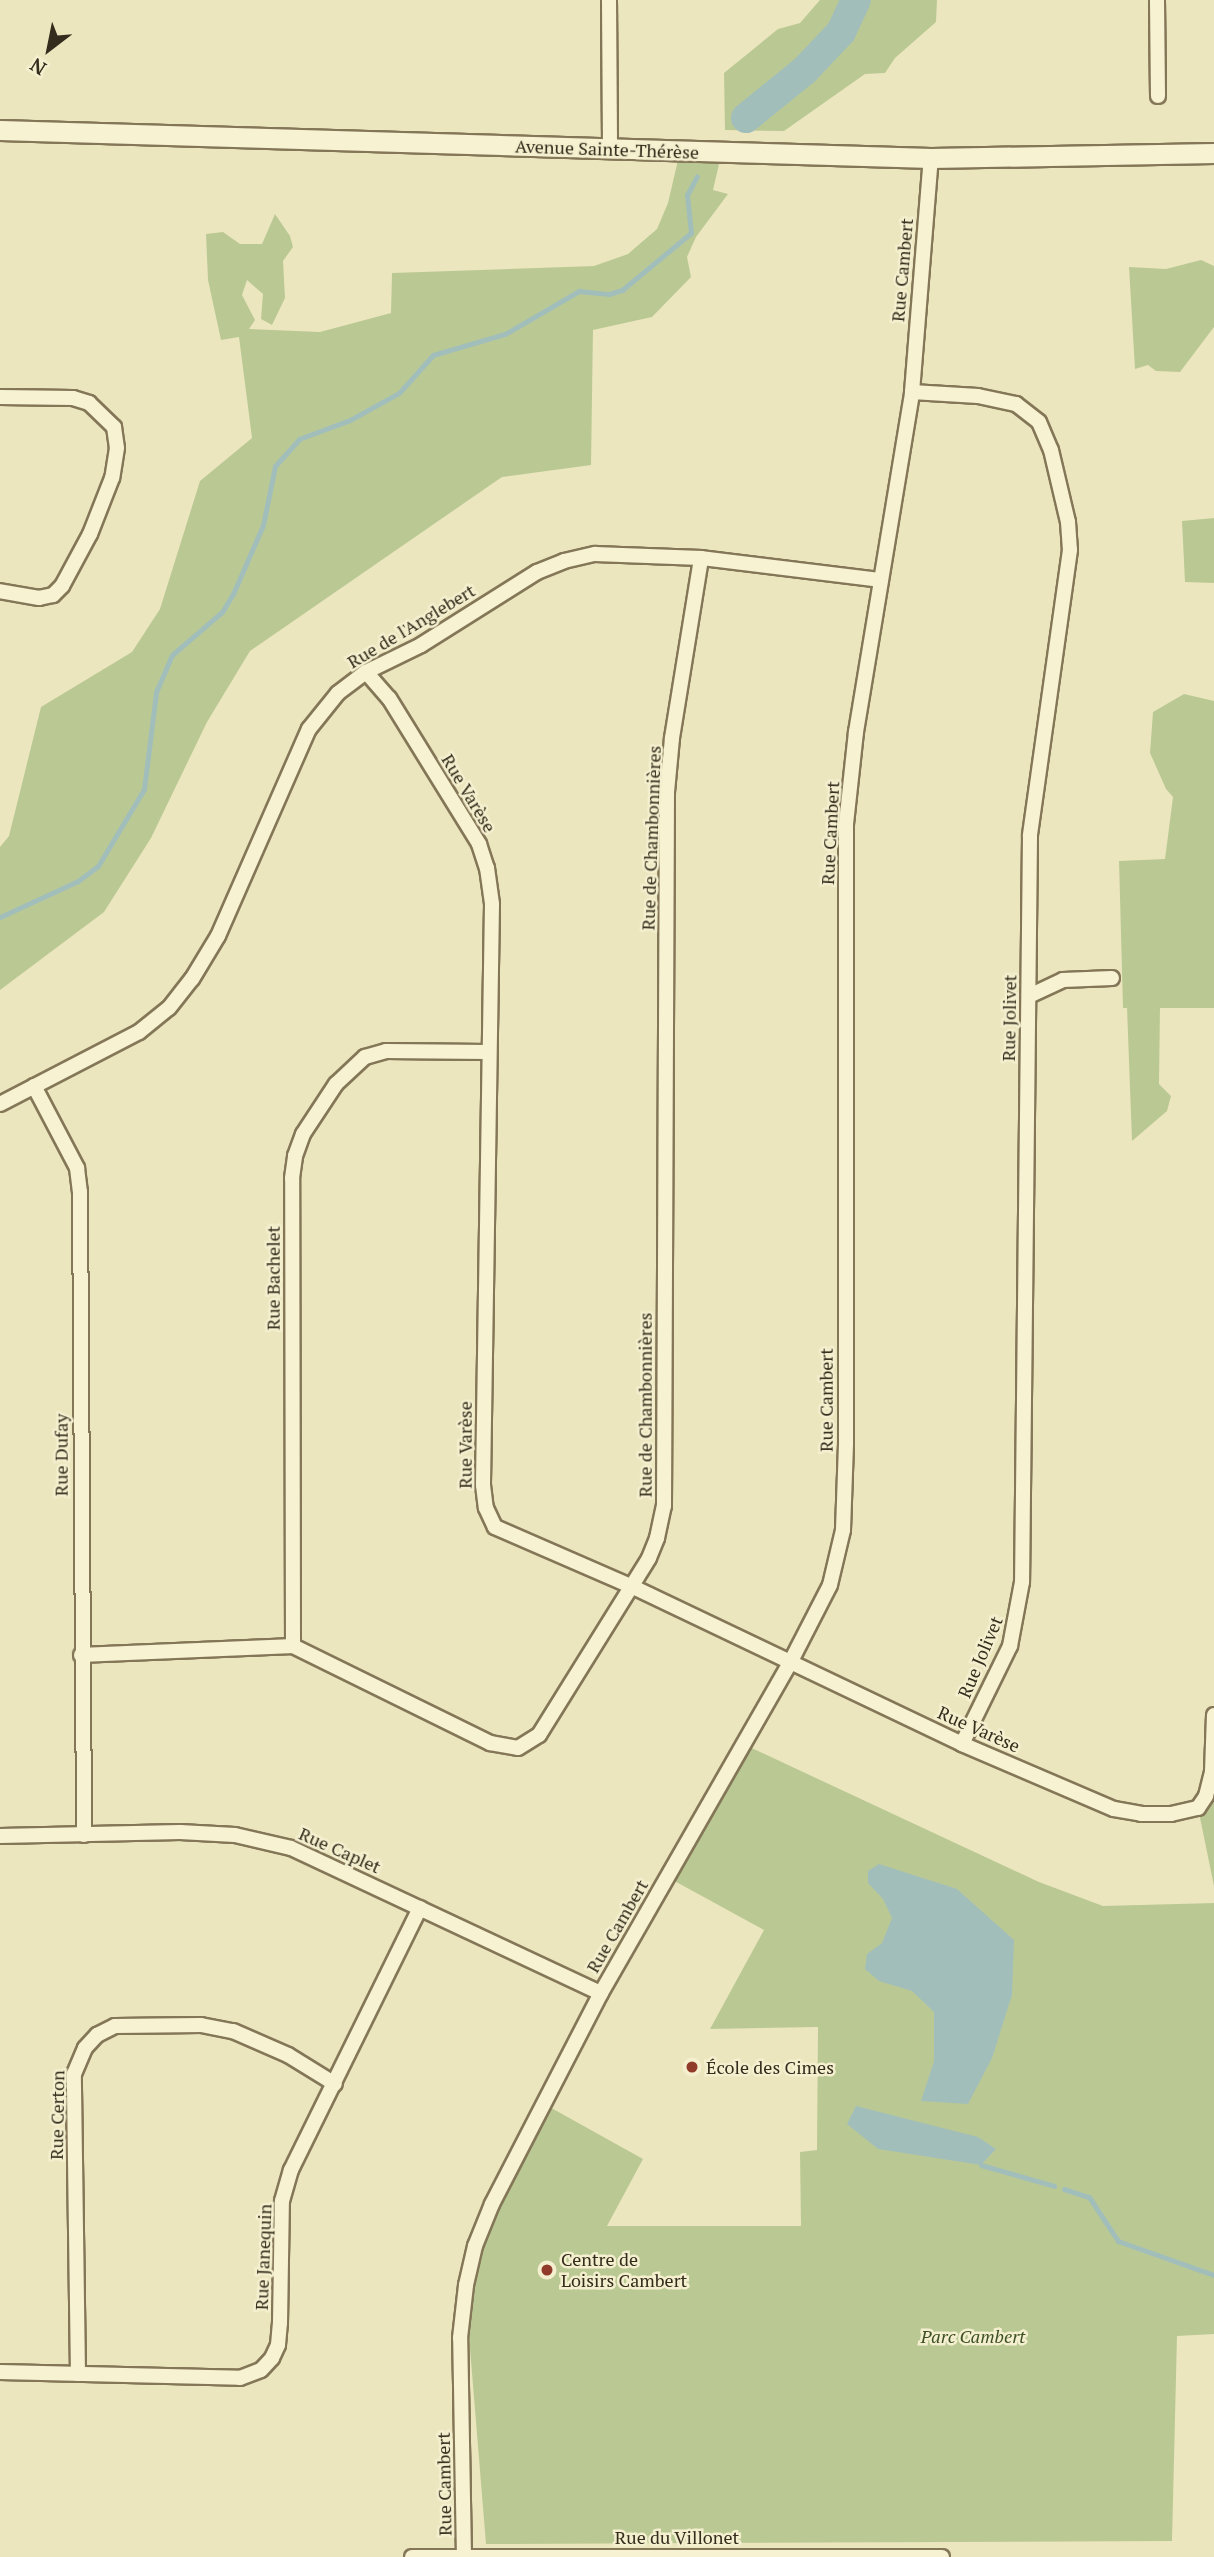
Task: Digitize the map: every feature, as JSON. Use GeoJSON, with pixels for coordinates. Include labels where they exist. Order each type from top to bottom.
{"type":"FeatureCollection","features":[{"type":"Feature","properties":{"kind":"street"},"geometry":{"type":"LineString","coordinates":[[609,0],[610,149]]}},
{"type":"Feature","properties":{"kind":"street"},"geometry":{"type":"LineString","coordinates":[[1157,0],[1158,96]]}},
{"type":"Feature","properties":{"kind":"street","name":"Avenue Sainte-Thérèse"},"geometry":{"type":"LineString","coordinates":[[0,130],[931,158],[1214,153]]}},
{"type":"Feature","properties":{"kind":"street","name":"Rue Cambert"},"geometry":{"type":"LineString","coordinates":[[464,2557],[460,2338],[466,2285],[475,2246],[492,2204],[601,1993],[791,1661],[830,1585],[843,1530],[846,1443],[846,824],[856,732],[912,392],[931,158]]}},
{"type":"Feature","properties":{"kind":"street","name":"Rue Jolivet"},"geometry":{"type":"LineString","coordinates":[[912,392],[978,396],[1016,404],[1039,422],[1051,450],[1068,522],[1069,550],[1030,836],[1022,1582],[1010,1646],[962,1744]]}},
{"type":"Feature","properties":{"kind":"street"},"geometry":{"type":"LineString","coordinates":[[0,397],[73,398],[89,403],[114,427],[117,448],[112,478],[90,534],[62,586],[53,595],[40,598],[0,591]]}},
{"type":"Feature","properties":{"kind":"street","name":"Rue de l'Anglebert"},"geometry":{"type":"LineString","coordinates":[[0,1104],[139,1032],[169,1008],[192,979],[218,936],[309,729],[338,693],[366,671],[421,645],[537,572],[564,561],[595,554],[701,558],[881,580]]}},
{"type":"Feature","properties":{"kind":"street","name":"Rue de Chambonnières"},"geometry":{"type":"LineString","coordinates":[[81,1655],[293,1646],[490,1743],[518,1748],[539,1735],[631,1586],[657,1538],[664,1506],[667,792],[672,738],[701,558]]}},
{"type":"Feature","properties":{"kind":"street","name":"Rue Varèse"},"geometry":{"type":"LineString","coordinates":[[366,671],[389,698],[410,732],[478,845],[487,869],[492,904],[487,1052],[483,1485],[486,1508],[495,1527],[631,1586],[962,1744],[1114,1809],[1140,1814],[1171,1814],[1198,1808],[1206,1796],[1212,1772],[1214,1716]]}},
{"type":"Feature","properties":{"kind":"street"},"geometry":{"type":"LineString","coordinates":[[1029,996],[1063,980],[1112,978]]}},
{"type":"Feature","properties":{"kind":"street","name":"Rue Bachelet"},"geometry":{"type":"LineString","coordinates":[[293,1646],[292,1178],[295,1156],[303,1134],[336,1084],[365,1057],[386,1051],[487,1052]]}},
{"type":"Feature","properties":{"kind":"street","name":"Rue Dufay"},"geometry":{"type":"LineString","coordinates":[[34,1086],[77,1168],[80,1192],[84,1835]]}},
{"type":"Feature","properties":{"kind":"street","name":"Rue Caplet"},"geometry":{"type":"LineString","coordinates":[[0,1836],[180,1832],[235,1835],[291,1848],[601,1993]]}},
{"type":"Feature","properties":{"kind":"street","name":"Rue Janequin"},"geometry":{"type":"LineString","coordinates":[[0,2372],[240,2378],[261,2370],[272,2358],[278,2345],[280,2323],[282,2201],[296,2158],[421,1908]]}},
{"type":"Feature","properties":{"kind":"street","name":"Rue Certon"},"geometry":{"type":"LineString","coordinates":[[78,2374],[74,2074],[85,2048],[97,2035],[115,2026],[201,2025],[233,2031],[288,2055],[335,2084]]}},
{"type":"Feature","properties":{"kind":"street","name":"Rue du Villonet"},"geometry":{"type":"LineString","coordinates":[[412,2557],[942,2557]]}},
{"type":"Feature","properties":{"kind":"green space"},"geometry":{"type":"Polygon","coordinates":[[[820,0],[937,0],[936,22],[895,58],[885,73],[865,74],[784,131],[725,130],[724,73],[778,29],[800,23],[820,0]]]}},
{"type":"Feature","properties":{"kind":"green space"},"geometry":{"type":"Polygon","coordinates":[[[678,160],[719,164],[713,190],[728,194],[696,237],[687,257],[691,277],[652,317],[593,330],[591,465],[502,477],[250,651],[207,722],[151,838],[104,912],[0,990],[0,847],[9,836],[41,707],[132,652],[160,609],[200,481],[252,438],[239,337],[221,340],[208,280],[206,234],[223,232],[240,244],[262,244],[275,214],[290,236],[293,247],[283,261],[285,298],[272,325],[261,319],[263,294],[247,280],[242,295],[255,320],[249,329],[320,332],[391,313],[392,273],[594,266],[628,254],[657,229],[668,203],[678,160]]]}},
{"type":"Feature","properties":{"kind":"green space"},"geometry":{"type":"Polygon","coordinates":[[[1201,260],[1214,266],[1214,327],[1180,372],[1156,371],[1148,365],[1135,369],[1129,267],[1166,269],[1201,260]]]}},
{"type":"Feature","properties":{"kind":"green space"},"geometry":{"type":"Polygon","coordinates":[[[1214,518],[1214,583],[1185,582],[1182,521],[1214,518]]]}},
{"type":"Feature","properties":{"kind":"green space"},"geometry":{"type":"Polygon","coordinates":[[[1184,694],[1214,701],[1214,1008],[1160,1008],[1159,1084],[1171,1096],[1167,1111],[1132,1141],[1127,1008],[1123,1008],[1119,861],[1165,859],[1173,797],[1166,789],[1150,753],[1153,712],[1184,694]]]}},
{"type":"Feature","properties":{"kind":"green space","name":"Parc Cambert"},"geometry":{"type":"Polygon","coordinates":[[[743,1744],[1039,1882],[1103,1906],[1214,1903],[1214,2334],[1177,2336],[1172,2541],[486,2544],[467,2312],[475,2255],[546,2105],[643,2159],[607,2226],[801,2226],[800,2152],[817,2150],[818,2027],[710,2029],[764,1930],[669,1878],[743,1744]]]}},
{"type":"Feature","properties":{"kind":"green space"},"geometry":{"type":"Polygon","coordinates":[[[1214,1803],[1214,1886],[1198,1808],[1214,1803]]]}},
{"type":"Feature","properties":{"kind":"water"},"geometry":{"type":"Polygon","coordinates":[[[879,1864],[957,1889],[1014,1940],[1012,1995],[992,2058],[968,2104],[921,2101],[934,2061],[934,2012],[912,1991],[879,1981],[865,1969],[867,1954],[882,1943],[892,1918],[883,1899],[868,1883],[868,1871],[879,1864]]]}},
{"type":"Feature","properties":{"kind":"water"},"geometry":{"type":"Polygon","coordinates":[[[856,2106],[978,2137],[996,2149],[981,2165],[878,2149],[847,2124],[856,2106]]]}},
{"type":"Feature","properties":{"kind":"waterway"},"geometry":{"type":"LineString","coordinates":[[746,118],[805,70],[841,32],[856,0]]}},
{"type":"Feature","properties":{"kind":"waterway"},"geometry":{"type":"LineString","coordinates":[[0,917],[78,881],[98,866],[144,789],[156,692],[172,655],[222,612],[233,594],[263,525],[275,466],[299,439],[350,420],[399,393],[433,355],[505,334],[579,291],[609,294],[622,290],[691,233],[687,195],[697,176]]}},
{"type":"Feature","properties":{"kind":"waterway"},"geometry":{"type":"LineString","coordinates":[[981,2165],[1054,2186]]}},
{"type":"Feature","properties":{"kind":"waterway"},"geometry":{"type":"LineString","coordinates":[[1064,2189],[1089,2197],[1118,2241],[1214,2275]]}},
{"type":"Feature","properties":{"kind":"place","name":"École des Cimes"},"geometry":{"type":"Point","coordinates":[692,2067]}},
{"type":"Feature","properties":{"kind":"place","name":"Centre de Loisirs Cambert"},"geometry":{"type":"Point","coordinates":[547,2270]}}]}
